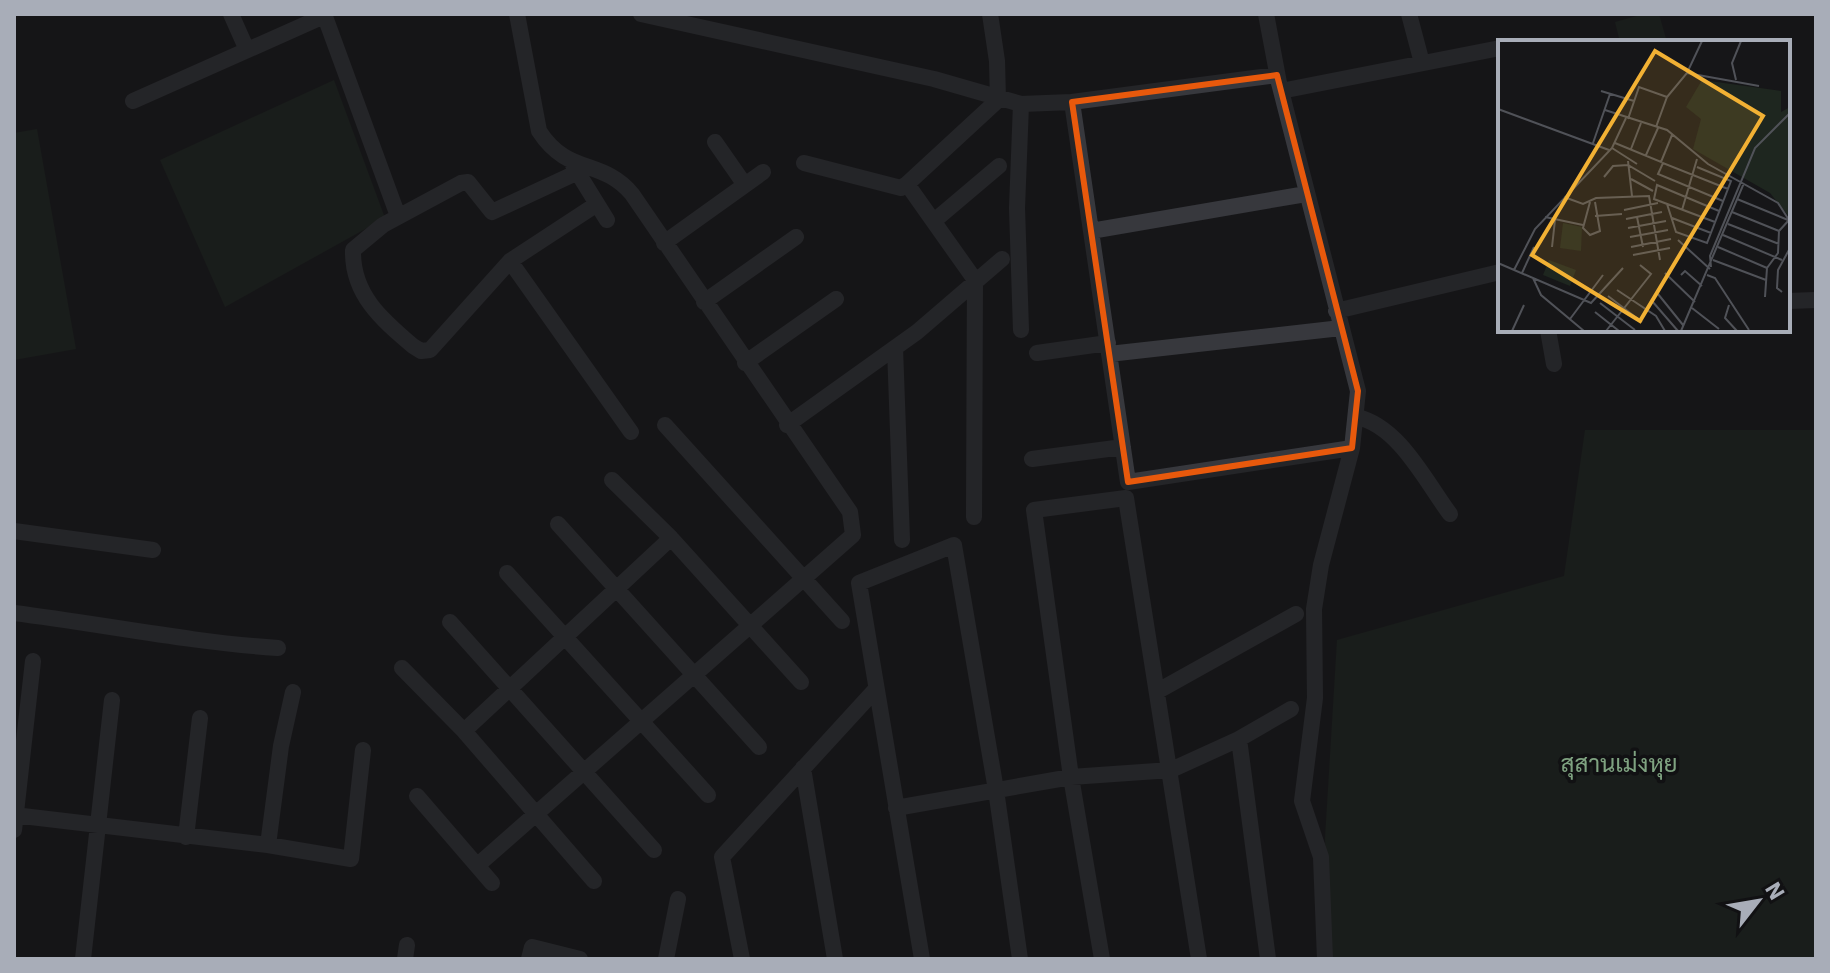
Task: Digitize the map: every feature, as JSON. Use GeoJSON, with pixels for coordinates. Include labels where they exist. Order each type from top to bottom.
{"type":"FeatureCollection","features":[{"type":"Feature","properties":{"kind":"street"},"geometry":{"type":"LineString","coordinates":[[231,14],[247,50]]}},
{"type":"Feature","properties":{"kind":"street"},"geometry":{"type":"LineString","coordinates":[[517,14],[539,131],[558,155],[575,168],[607,220]]}},
{"type":"Feature","properties":{"kind":"street"},"geometry":{"type":"LineString","coordinates":[[641,14],[934,79],[998,100],[1021,104],[1279,83],[1422,63],[1498,48]]}},
{"type":"Feature","properties":{"kind":"street"},"geometry":{"type":"LineString","coordinates":[[804,163],[901,188],[907,184],[998,100],[997,61],[990,14]]}},
{"type":"Feature","properties":{"kind":"street"},"geometry":{"type":"LineString","coordinates":[[1266,14],[1306,194],[1358,391],[1352,448],[1321,565],[1314,609],[1315,698],[1302,801],[1321,857],[1325,959]]}},
{"type":"Feature","properties":{"kind":"street"},"geometry":{"type":"LineString","coordinates":[[1409,14],[1422,63]]}},
{"type":"Feature","properties":{"kind":"street"},"geometry":{"type":"LineString","coordinates":[[133,101],[324,15],[398,216]]}},
{"type":"Feature","properties":{"kind":"street"},"geometry":{"type":"LineString","coordinates":[[1072,102],[1128,482],[1352,448]]}},
{"type":"Feature","properties":{"kind":"street"},"geometry":{"type":"LineString","coordinates":[[1021,104],[1017,208],[1021,330]]}},
{"type":"Feature","properties":{"kind":"street"},"geometry":{"type":"LineString","coordinates":[[715,142],[745,185]]}},
{"type":"Feature","properties":{"kind":"street"},"geometry":{"type":"LineString","coordinates":[[934,221],[999,166]]}},
{"type":"Feature","properties":{"kind":"street"},"geometry":{"type":"LineString","coordinates":[[479,864],[751,629],[853,535],[850,512],[622,182],[612,174],[575,168],[492,212],[468,182],[398,216],[353,250],[353,271],[366,301],[384,322],[421,351],[430,350],[510,261],[597,204]]}},
{"type":"Feature","properties":{"kind":"street"},"geometry":{"type":"LineString","coordinates":[[664,243],[763,172]]}},
{"type":"Feature","properties":{"kind":"street"},"geometry":{"type":"LineString","coordinates":[[907,184],[975,280],[974,517]]}},
{"type":"Feature","properties":{"kind":"street"},"geometry":{"type":"LineString","coordinates":[[1091,231],[1306,194]]}},
{"type":"Feature","properties":{"kind":"street"},"geometry":{"type":"LineString","coordinates":[[704,302],[796,237]]}},
{"type":"Feature","properties":{"kind":"street"},"geometry":{"type":"LineString","coordinates":[[787,425],[910,337],[1002,259]]}},
{"type":"Feature","properties":{"kind":"street"},"geometry":{"type":"LineString","coordinates":[[510,261],[631,432]]}},
{"type":"Feature","properties":{"kind":"street"},"geometry":{"type":"LineString","coordinates":[[1037,353],[1109,348],[1339,319],[1498,273]]}},
{"type":"Feature","properties":{"kind":"street"},"geometry":{"type":"LineString","coordinates":[[745,363],[836,299]]}},
{"type":"Feature","properties":{"kind":"street"},"geometry":{"type":"LineString","coordinates":[[1790,301],[1815,304]]}},
{"type":"Feature","properties":{"kind":"street"},"geometry":{"type":"LineString","coordinates":[[1548,332],[1554,364]]}},
{"type":"Feature","properties":{"kind":"street"},"geometry":{"type":"LineString","coordinates":[[895,348],[902,540]]}},
{"type":"Feature","properties":{"kind":"street"},"geometry":{"type":"LineString","coordinates":[[1357,417],[1376,423],[1391,435],[1450,514]]}},
{"type":"Feature","properties":{"kind":"street"},"geometry":{"type":"LineString","coordinates":[[665,425],[842,621]]}},
{"type":"Feature","properties":{"kind":"street"},"geometry":{"type":"LineString","coordinates":[[1032,459],[1123,447]]}},
{"type":"Feature","properties":{"kind":"street"},"geometry":{"type":"LineString","coordinates":[[612,480],[671,538],[801,682]]}},
{"type":"Feature","properties":{"kind":"street"},"geometry":{"type":"LineString","coordinates":[[1102,959],[1071,777],[1034,510],[1126,498],[1199,959]]}},
{"type":"Feature","properties":{"kind":"street"},"geometry":{"type":"LineString","coordinates":[[558,524],[759,747]]}},
{"type":"Feature","properties":{"kind":"street"},"geometry":{"type":"LineString","coordinates":[[14,531],[153,550]]}},
{"type":"Feature","properties":{"kind":"street"},"geometry":{"type":"LineString","coordinates":[[464,731],[671,538]]}},
{"type":"Feature","properties":{"kind":"street"},"geometry":{"type":"LineString","coordinates":[[922,959],[859,583],[954,545],[996,790],[1020,959]]}},
{"type":"Feature","properties":{"kind":"street"},"geometry":{"type":"LineString","coordinates":[[507,573],[708,795]]}},
{"type":"Feature","properties":{"kind":"street"},"geometry":{"type":"LineString","coordinates":[[14,613],[101,624],[197,642],[278,648]]}},
{"type":"Feature","properties":{"kind":"street"},"geometry":{"type":"LineString","coordinates":[[1158,691],[1296,614]]}},
{"type":"Feature","properties":{"kind":"street"},"geometry":{"type":"LineString","coordinates":[[450,622],[654,850]]}},
{"type":"Feature","properties":{"kind":"street"},"geometry":{"type":"LineString","coordinates":[[33,661],[15,820],[98,825],[268,845],[351,859],[363,750]]}},
{"type":"Feature","properties":{"kind":"street"},"geometry":{"type":"LineString","coordinates":[[402,668],[464,731],[594,881]]}},
{"type":"Feature","properties":{"kind":"street"},"geometry":{"type":"LineString","coordinates":[[742,959],[722,857],[876,689]]}},
{"type":"Feature","properties":{"kind":"street"},"geometry":{"type":"LineString","coordinates":[[268,845],[281,746],[293,692]]}},
{"type":"Feature","properties":{"kind":"street"},"geometry":{"type":"LineString","coordinates":[[83,959],[112,700]]}},
{"type":"Feature","properties":{"kind":"street"},"geometry":{"type":"LineString","coordinates":[[896,808],[1071,777],[1171,770],[1239,739],[1291,709]]}},
{"type":"Feature","properties":{"kind":"street"},"geometry":{"type":"LineString","coordinates":[[186,837],[200,718]]}},
{"type":"Feature","properties":{"kind":"street"},"geometry":{"type":"LineString","coordinates":[[1239,739],[1268,959]]}},
{"type":"Feature","properties":{"kind":"street"},"geometry":{"type":"LineString","coordinates":[[803,768],[835,959]]}},
{"type":"Feature","properties":{"kind":"street"},"geometry":{"type":"LineString","coordinates":[[417,796],[479,864],[492,883]]}},
{"type":"Feature","properties":{"kind":"street"},"geometry":{"type":"LineString","coordinates":[[666,959],[678,899]]}},
{"type":"Feature","properties":{"kind":"street"},"geometry":{"type":"LineString","coordinates":[[529,959],[532,947],[580,959]]}},
{"type":"Feature","properties":{"kind":"highlighted area"},"geometry":{"type":"Polygon","coordinates":[[[1277,75],[1358,391],[1352,448],[1128,482],[1072,102],[1277,75]]]}},
{"type":"Feature","properties":{"kind":"green space"},"geometry":{"type":"Polygon","coordinates":[[[1644,14],[1659,14],[1666,40],[1620,40],[1615,22],[1644,14]]]}},
{"type":"Feature","properties":{"kind":"green space"},"geometry":{"type":"Polygon","coordinates":[[[334,80],[385,218],[225,307],[160,160],[334,80]]]}},
{"type":"Feature","properties":{"kind":"green space"},"geometry":{"type":"Polygon","coordinates":[[[37,129],[76,349],[14,360],[14,133],[37,129]]]}},
{"type":"Feature","properties":{"kind":"green space","name":"สุสานเม่งหุย"},"geometry":{"type":"Polygon","coordinates":[[[1585,430],[1816,430],[1816,959],[1328,959],[1325,838],[1337,640],[1564,576],[1585,430]]]}}]}
